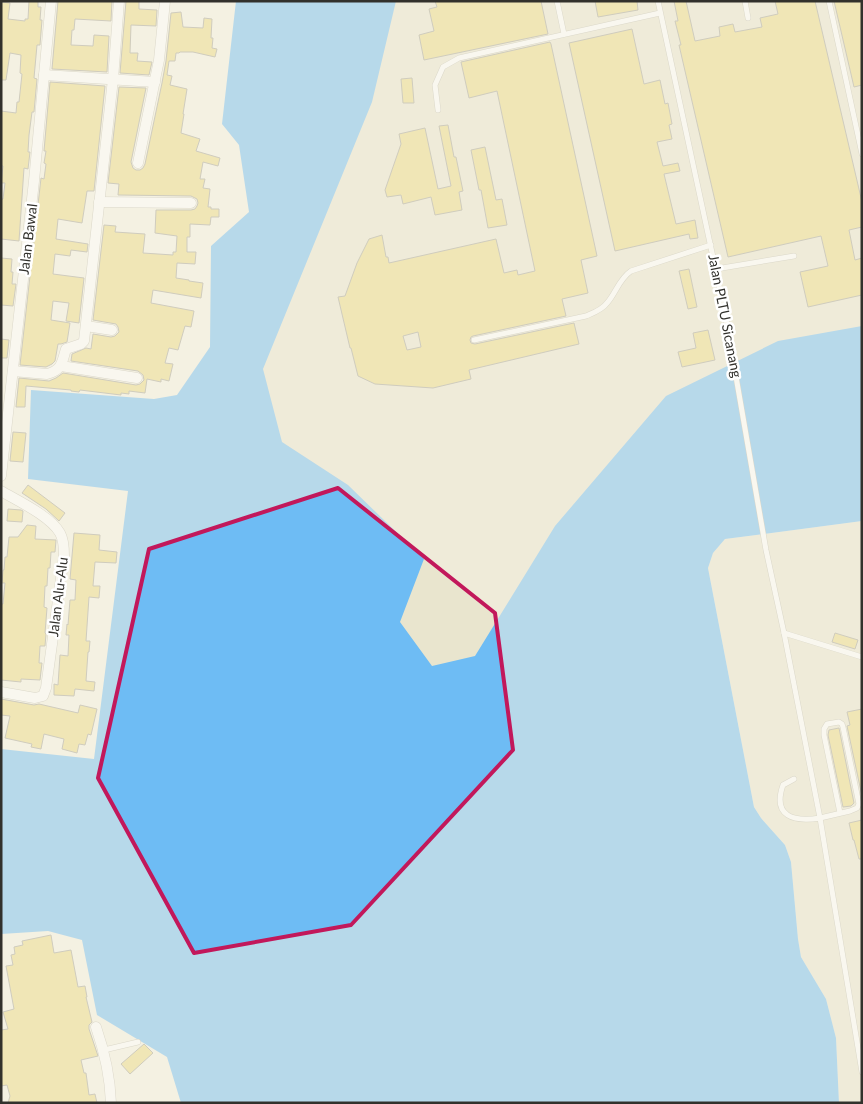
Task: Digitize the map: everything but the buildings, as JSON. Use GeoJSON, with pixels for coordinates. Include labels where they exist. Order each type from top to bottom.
{"type":"FeatureCollection","features":[{"type":"Feature","properties":{"kind":"street","name":"Jalan Bawal"},"geometry":{"type":"LineString","coordinates":[[1,476],[33,190],[51,1]]}},
{"type":"Feature","properties":{"kind":"street"},"geometry":{"type":"LineString","coordinates":[[13,371],[47,374],[56,371],[61,366],[66,349],[83,343],[113,79],[119,1]]}},
{"type":"Feature","properties":{"kind":"street"},"geometry":{"type":"LineString","coordinates":[[138,163],[159,60],[165,1]]}},
{"type":"Feature","properties":{"kind":"street"},"geometry":{"type":"LineString","coordinates":[[44,75],[154,82]]}},
{"type":"Feature","properties":{"kind":"street"},"geometry":{"type":"LineString","coordinates":[[99,202],[191,203]]}},
{"type":"Feature","properties":{"kind":"street"},"geometry":{"type":"LineString","coordinates":[[86,326],[112,330]]}},
{"type":"Feature","properties":{"kind":"street"},"geometry":{"type":"LineString","coordinates":[[61,366],[137,378]]}},
{"type":"Feature","properties":{"kind":"street","name":"Jalan Alu-Alu"},"geometry":{"type":"LineString","coordinates":[[1,491],[46,518],[60,533],[64,556],[46,688],[42,696],[35,698],[1,692]]}},
{"type":"Feature","properties":{"kind":"street"},"geometry":{"type":"LineString","coordinates":[[96,1027],[104,1050],[111,1081],[111,1103]]}},
{"type":"Feature","properties":{"kind":"lane"},"geometry":{"type":"LineString","coordinates":[[557,1],[564,34]]}},
{"type":"Feature","properties":{"kind":"lane","name":"Jalan PLTU Sicanang"},"geometry":{"type":"LineString","coordinates":[[658,1],[725,313],[766,550],[820,818],[862,1072]]}},
{"type":"Feature","properties":{"kind":"lane"},"geometry":{"type":"LineString","coordinates":[[745,1],[748,18]]}},
{"type":"Feature","properties":{"kind":"lane"},"geometry":{"type":"LineString","coordinates":[[829,1],[862,154]]}},
{"type":"Feature","properties":{"kind":"lane"},"geometry":{"type":"LineString","coordinates":[[438,110],[435,85],[443,67],[459,58],[660,13]]}},
{"type":"Feature","properties":{"kind":"lane"},"geometry":{"type":"LineString","coordinates":[[474,340],[586,316],[598,311],[607,303],[621,280],[631,271],[711,245]]}},
{"type":"Feature","properties":{"kind":"lane"},"geometry":{"type":"LineString","coordinates":[[716,269],[794,256]]}},
{"type":"Feature","properties":{"kind":"lane"},"geometry":{"type":"LineString","coordinates":[[784,633],[862,657]]}},
{"type":"Feature","properties":{"kind":"lane"},"geometry":{"type":"LineString","coordinates":[[794,779],[783,785],[780,795],[780,803],[786,815],[800,819],[820,818],[850,811],[857,808],[858,804],[842,724],[839,722],[827,724],[824,729],[840,813]]}},
{"type":"Feature","properties":{"kind":"lane"},"geometry":{"type":"LineString","coordinates":[[104,1050],[138,1042]]}},
{"type":"Feature","properties":{"kind":"highlighted area"},"geometry":{"type":"Polygon","coordinates":[[[338,488],[495,613],[513,750],[351,925],[194,953],[98,778],[149,549],[338,488]]]}},
{"type":"Feature","properties":{"kind":"shaded area"},"geometry":{"type":"Polygon","coordinates":[[[354,1],[862,1],[862,371],[489,675],[414,690],[266,450],[249,340],[354,1]]]}},
{"type":"Feature","properties":{"kind":"shaded area"},"geometry":{"type":"Polygon","coordinates":[[[862,521],[862,1103],[839,1103],[836,1038],[826,999],[801,957],[791,862],[785,845],[761,818],[754,807],[708,568],[713,553],[725,539],[862,521]]]}},
{"type":"Feature","properties":{"kind":"water"},"geometry":{"type":"Polygon","coordinates":[[[236,1],[396,1],[372,102],[263,369],[282,442],[348,485],[424,559],[400,622],[432,666],[475,656],[555,526],[666,396],[778,341],[862,326],[862,521],[725,539],[713,553],[708,568],[754,807],[761,818],[785,845],[791,862],[801,957],[826,999],[836,1038],[839,1103],[181,1103],[167,1057],[97,1015],[82,940],[48,931],[1,934],[1,749],[94,759],[128,491],[28,479],[31,390],[154,399],[177,395],[210,347],[211,246],[249,212],[239,145],[222,124],[236,1]]]}}]}
